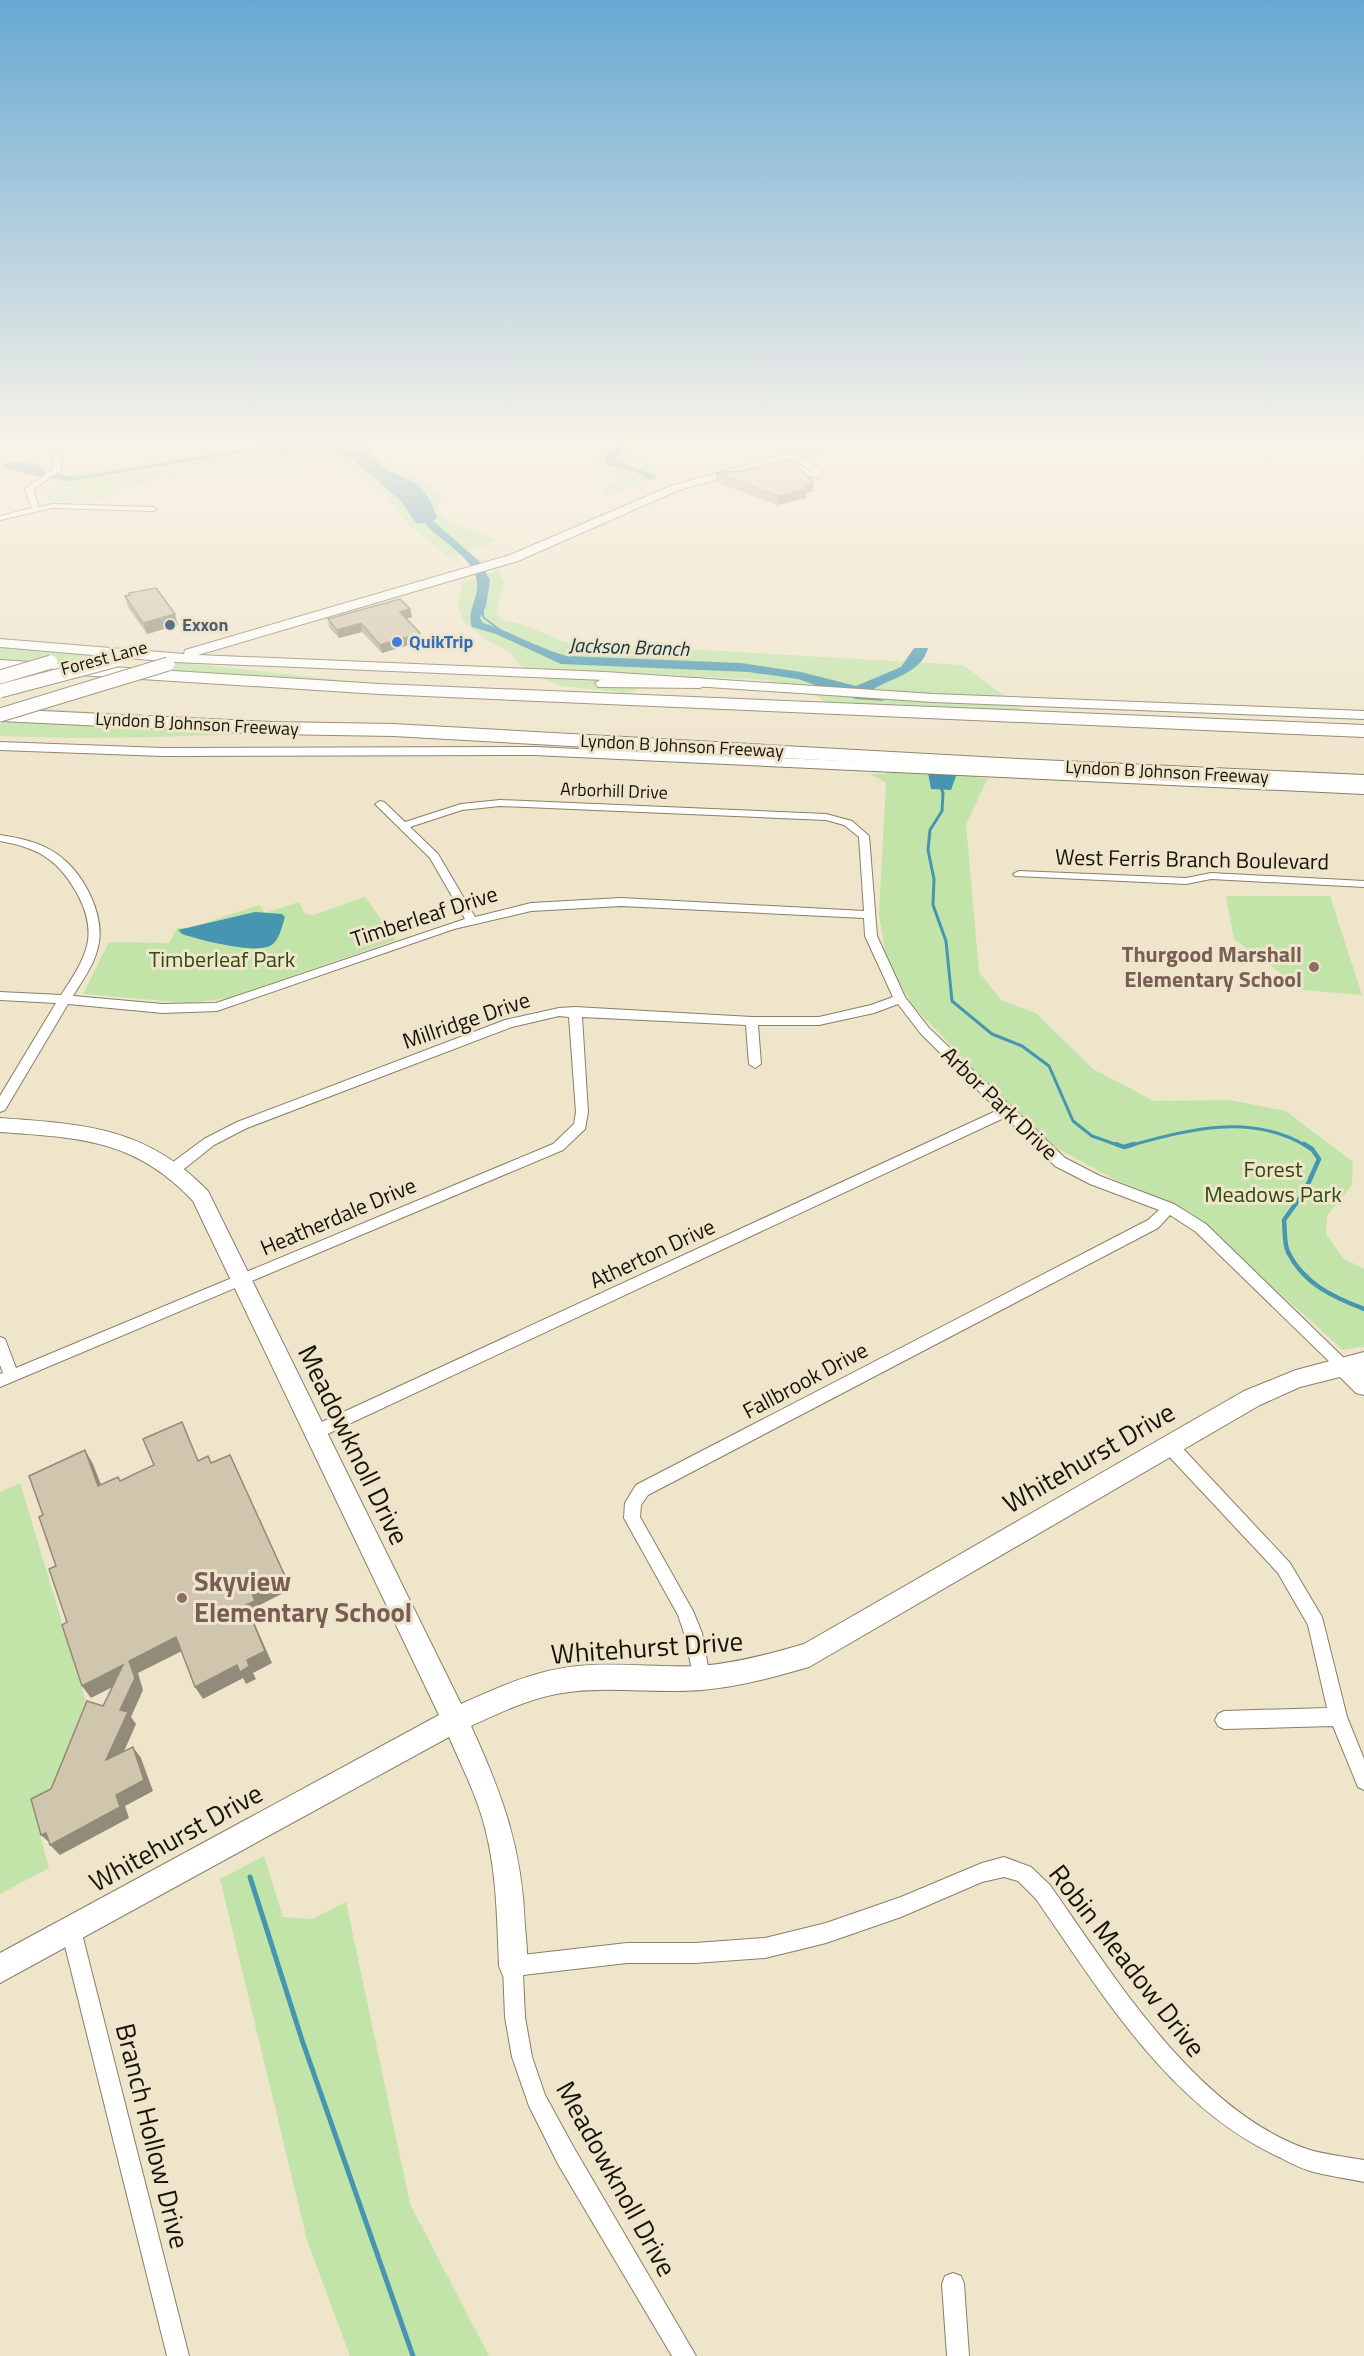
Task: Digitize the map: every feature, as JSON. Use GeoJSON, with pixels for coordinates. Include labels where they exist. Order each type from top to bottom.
{"type":"FeatureCollection","features":[{"type":"Feature","properties":{"kind":"highway","name":"Lyndon B Johnson Freeway"},"geometry":{"type":"LineString","coordinates":[[0,665],[379,689],[1364,731]]}},
{"type":"Feature","properties":{"kind":"highway"},"geometry":{"type":"LineString","coordinates":[[379,689],[591,683],[700,683]]}},
{"type":"Feature","properties":{"kind":"highway","name":"Lyndon B Johnson Freeway"},"geometry":{"type":"LineString","coordinates":[[0,717],[615,741],[1018,765],[1364,781]]}},
{"type":"Feature","properties":{"kind":"highway"},"geometry":{"type":"LineString","coordinates":[[0,717],[126,734],[255,743],[366,742],[515,751]]}},
{"type":"Feature","properties":{"kind":"main road","name":"Forest Lane"},"geometry":{"type":"LineString","coordinates":[[0,691],[117,660],[171,661],[507,555]]}},
{"type":"Feature","properties":{"kind":"main road","name":"Forest Lane"},"geometry":{"type":"LineString","coordinates":[[0,705],[312,606],[460,569]]}},
{"type":"Feature","properties":{"kind":"main road"},"geometry":{"type":"LineString","coordinates":[[261,634],[270,622],[310,610],[312,606]]}},
{"type":"Feature","properties":{"kind":"main road"},"geometry":{"type":"LineString","coordinates":[[231,642],[233,652],[267,662]]}},
{"type":"Feature","properties":{"kind":"main road"},"geometry":{"type":"LineString","coordinates":[[0,643],[54,646],[139,661]]}},
{"type":"Feature","properties":{"kind":"main road"},"geometry":{"type":"LineString","coordinates":[[0,677],[51,662],[56,657],[54,646]]}},
{"type":"Feature","properties":{"kind":"main road"},"geometry":{"type":"LineString","coordinates":[[0,717],[171,661],[214,660],[546,673],[933,698],[1364,715]]}},
{"type":"Feature","properties":{"kind":"main road"},"geometry":{"type":"LineString","coordinates":[[0,746],[163,752],[515,751],[1364,789]]}},
{"type":"Feature","properties":{"kind":"main road","name":"Meadowknoll Drive"},"geometry":{"type":"LineString","coordinates":[[0,1125],[50,1129],[124,1141],[150,1153],[174,1169],[201,1196],[455,1720],[488,1797],[502,1840],[510,1890],[513,1966]]}},
{"type":"Feature","properties":{"kind":"main road","name":"Arbor Park Drive"},"geometry":{"type":"LineString","coordinates":[[1353,1364],[1364,1386]]}},
{"type":"Feature","properties":{"kind":"main road","name":"Whitehurst Drive"},"geometry":{"type":"LineString","coordinates":[[0,1970],[455,1720],[510,1695],[554,1682],[579,1678],[701,1678],[753,1671],[809,1655],[1252,1398],[1296,1379],[1353,1364]]}},
{"type":"Feature","properties":{"kind":"street","name":"Arborhill Drive"},"geometry":{"type":"LineString","coordinates":[[404,826],[461,807],[500,803],[826,817]]}},
{"type":"Feature","properties":{"kind":"street"},"geometry":{"type":"LineString","coordinates":[[380,804],[404,826],[444,870],[471,920]]}},
{"type":"Feature","properties":{"kind":"street","name":"Arbor Park Drive"},"geometry":{"type":"LineString","coordinates":[[826,817],[848,823],[864,836],[867,848],[868,915],[879,957],[900,999],[925,1031],[1060,1162],[1095,1180],[1169,1208],[1201,1228],[1353,1364]]}},
{"type":"Feature","properties":{"kind":"street"},"geometry":{"type":"LineString","coordinates":[[0,838],[40,848],[61,862],[73,876],[92,912],[94,941],[81,972],[0,1107]]}},
{"type":"Feature","properties":{"kind":"street","name":"West Ferris Branch Boulevard"},"geometry":{"type":"LineString","coordinates":[[1019,874],[1186,881],[1211,876],[1364,884]]}},
{"type":"Feature","properties":{"kind":"street","name":"Timberleaf Drive"},"geometry":{"type":"LineString","coordinates":[[0,996],[66,997],[179,1010],[217,1007],[471,920],[531,907],[595,902],[868,915]]}},
{"type":"Feature","properties":{"kind":"street","name":"Millridge Drive"},"geometry":{"type":"LineString","coordinates":[[174,1169],[209,1142],[242,1125],[509,1023],[559,1012],[575,1011],[752,1021],[819,1021],[874,1009],[900,999]]}},
{"type":"Feature","properties":{"kind":"street","name":"Heatherdale Drive"},"geometry":{"type":"LineString","coordinates":[[5,1379],[558,1147],[580,1126],[582,1112],[575,1011]]}},
{"type":"Feature","properties":{"kind":"street"},"geometry":{"type":"LineString","coordinates":[[752,1021],[755,1064]]}},
{"type":"Feature","properties":{"kind":"street","name":"Atherton Drive"},"geometry":{"type":"LineString","coordinates":[[316,1432],[1006,1112]]}},
{"type":"Feature","properties":{"kind":"street","name":"Fallbrook Drive"},"geometry":{"type":"LineString","coordinates":[[701,1678],[693,1634],[685,1611],[632,1518],[633,1503],[642,1490],[1153,1224],[1169,1208]]}},
{"type":"Feature","properties":{"kind":"street"},"geometry":{"type":"LineString","coordinates":[[0,1343],[5,1379]]}},
{"type":"Feature","properties":{"kind":"street"},"geometry":{"type":"LineString","coordinates":[[1169,1445],[1284,1568],[1316,1623],[1338,1717],[1364,1781]]}},
{"type":"Feature","properties":{"kind":"street"},"geometry":{"type":"LineString","coordinates":[[1224,1720],[1338,1717]]}},
{"type":"Feature","properties":{"kind":"street","name":"Robin Meadow Drive"},"geometry":{"type":"LineString","coordinates":[[513,1966],[627,1953],[695,1953],[765,1948],[826,1933],[901,1907],[982,1872],[1004,1867],[1024,1874],[1043,1892],[1150,2037],[1189,2084],[1231,2120],[1296,2157],[1364,2171]]}},
{"type":"Feature","properties":{"kind":"street","name":"Branch Hollow Drive"},"geometry":{"type":"LineString","coordinates":[[71,1930],[178,2356]]}},
{"type":"Feature","properties":{"kind":"street","name":"Meadowknoll Drive"},"geometry":{"type":"LineString","coordinates":[[513,1966],[515,2017],[522,2057],[536,2099],[566,2156],[685,2356]]}},
{"type":"Feature","properties":{"kind":"street"},"geometry":{"type":"LineString","coordinates":[[953,2284],[958,2356]]}},
{"type":"Feature","properties":{"kind":"green space"},"geometry":{"type":"Polygon","coordinates":[[[498,570],[504,581],[496,613],[500,619],[525,625],[564,642],[963,665],[1027,713],[836,708],[803,688],[767,680],[710,677],[670,679],[626,693],[563,686],[538,677],[519,664],[510,652],[488,641],[463,622],[458,605],[462,582],[498,570]]]}},
{"type":"Feature","properties":{"kind":"green space"},"geometry":{"type":"Polygon","coordinates":[[[0,647],[121,654],[40,675],[0,672],[0,647]]]}},
{"type":"Feature","properties":{"kind":"green space"},"geometry":{"type":"Polygon","coordinates":[[[166,661],[488,696],[105,679],[166,661]]]}},
{"type":"Feature","properties":{"kind":"green space"},"geometry":{"type":"Polygon","coordinates":[[[5,706],[352,730],[132,737],[0,736],[0,708],[5,706]]]}},
{"type":"Feature","properties":{"kind":"green space","name":"Forest Meadows Park"},"geometry":{"type":"Polygon","coordinates":[[[887,754],[986,757],[977,778],[988,778],[966,824],[979,972],[1001,1000],[1037,1014],[1093,1069],[1154,1101],[1229,1100],[1286,1111],[1353,1162],[1352,1185],[1327,1216],[1326,1234],[1343,1258],[1364,1269],[1364,1346],[1343,1350],[1190,1212],[1112,1178],[1053,1146],[999,1095],[913,1006],[887,961],[879,915],[886,782],[869,774],[886,774],[887,754]]]}},
{"type":"Feature","properties":{"kind":"green space","name":"Thurgood Marshall Elementary School"},"geometry":{"type":"Polygon","coordinates":[[[1226,896],[1330,896],[1362,995],[1303,990],[1234,939],[1226,896]]]}},
{"type":"Feature","properties":{"kind":"green space","name":"Timberleaf Park"},"geometry":{"type":"Polygon","coordinates":[[[365,897],[396,940],[229,998],[188,1003],[83,994],[109,942],[169,943],[177,928],[189,928],[259,905],[265,913],[299,902],[305,914],[313,915],[365,897]]]}},
{"type":"Feature","properties":{"kind":"green space"},"geometry":{"type":"Polygon","coordinates":[[[20,1483],[89,1712],[53,1793],[33,1807],[49,1868],[0,1894],[0,1492],[20,1483]]]}},
{"type":"Feature","properties":{"kind":"green space"},"geometry":{"type":"Polygon","coordinates":[[[264,1856],[283,1917],[312,1919],[346,1902],[410,2204],[489,2356],[350,2356],[307,2240],[220,1879],[264,1856]]]}},
{"type":"Feature","properties":{"kind":"water"},"geometry":{"type":"Polygon","coordinates":[[[461,555],[472,555],[479,561],[490,580],[486,606],[480,618],[483,623],[567,656],[741,663],[801,672],[856,686],[901,667],[914,648],[928,648],[924,657],[911,670],[869,692],[885,701],[856,699],[798,679],[749,672],[561,664],[496,634],[472,627],[471,610],[477,582],[470,564],[461,555]]]}},
{"type":"Feature","properties":{"kind":"water"},"geometry":{"type":"Polygon","coordinates":[[[927,767],[959,768],[951,790],[931,789],[927,767]]]}},
{"type":"Feature","properties":{"kind":"water"},"geometry":{"type":"Polygon","coordinates":[[[255,912],[282,914],[285,917],[278,937],[270,946],[252,948],[227,945],[201,940],[182,934],[178,930],[255,912]]]}},
{"type":"Feature","properties":{"kind":"building"},"geometry":{"type":"Polygon","coordinates":[[[156,588],[175,614],[143,623],[125,596],[130,595],[129,593],[156,588]]]}},
{"type":"Feature","properties":{"kind":"building"},"geometry":{"type":"Polygon","coordinates":[[[400,599],[410,609],[400,612],[420,633],[380,645],[361,623],[337,630],[328,619],[400,599]]]}},
{"type":"Feature","properties":{"kind":"building","name":"Skyview Elementary School"},"geometry":{"type":"Polygon","coordinates":[[[182,1422],[198,1461],[208,1456],[211,1463],[230,1455],[285,1576],[252,1593],[255,1601],[246,1605],[265,1651],[247,1660],[249,1666],[240,1672],[237,1665],[195,1687],[176,1637],[129,1661],[135,1678],[120,1710],[128,1712],[106,1760],[133,1747],[144,1780],[116,1795],[120,1807],[50,1845],[46,1833],[41,1835],[31,1799],[51,1789],[87,1701],[103,1706],[123,1665],[82,1686],[62,1625],[67,1622],[49,1569],[56,1566],[39,1517],[43,1515],[29,1476],[85,1450],[98,1486],[118,1477],[120,1481],[154,1465],[143,1439],[182,1422]]]}},
{"type":"Feature","properties":{"kind":"waterway","name":"Jackson Branch"},"geometry":{"type":"LineString","coordinates":[[483,606],[483,617],[500,630]]}},
{"type":"Feature","properties":{"kind":"waterway","name":"Jackson Branch"},"geometry":{"type":"LineString","coordinates":[[940,785],[943,793],[942,811],[930,830],[928,850],[934,879],[933,905],[946,941],[952,1001],[992,1034],[1022,1046],[1049,1066],[1073,1121],[1092,1136],[1120,1146]]}},
{"type":"Feature","properties":{"kind":"waterway","name":"Jackson Branch"},"geometry":{"type":"LineString","coordinates":[[1129,1146],[1174,1134],[1219,1127],[1264,1130],[1285,1136],[1306,1146]]}},
{"type":"Feature","properties":{"kind":"waterway","name":"Jackson Branch"},"geometry":{"type":"LineString","coordinates":[[1116,1144],[1124,1147],[1134,1144]]}},
{"type":"Feature","properties":{"kind":"waterway","name":"Jackson Branch"},"geometry":{"type":"LineString","coordinates":[[1304,1144],[1312,1149],[1319,1159],[1305,1191],[1284,1220],[1288,1252],[1302,1273],[1320,1288],[1364,1309]]}},
{"type":"Feature","properties":{"kind":"waterway"},"geometry":{"type":"LineString","coordinates":[[250,1877],[302,2040],[413,2356]]}},
{"type":"Feature","properties":{"kind":"place","name":"Exxon"},"geometry":{"type":"Point","coordinates":[170,625]}},
{"type":"Feature","properties":{"kind":"place","name":"QuikTrip"},"geometry":{"type":"Point","coordinates":[397,642]}},
{"type":"Feature","properties":{"kind":"place","name":"Thurgood Marshall Elementary School"},"geometry":{"type":"Point","coordinates":[1314,967]}},
{"type":"Feature","properties":{"kind":"place","name":"Skyview Elementary School"},"geometry":{"type":"Point","coordinates":[182,1598]}}]}
